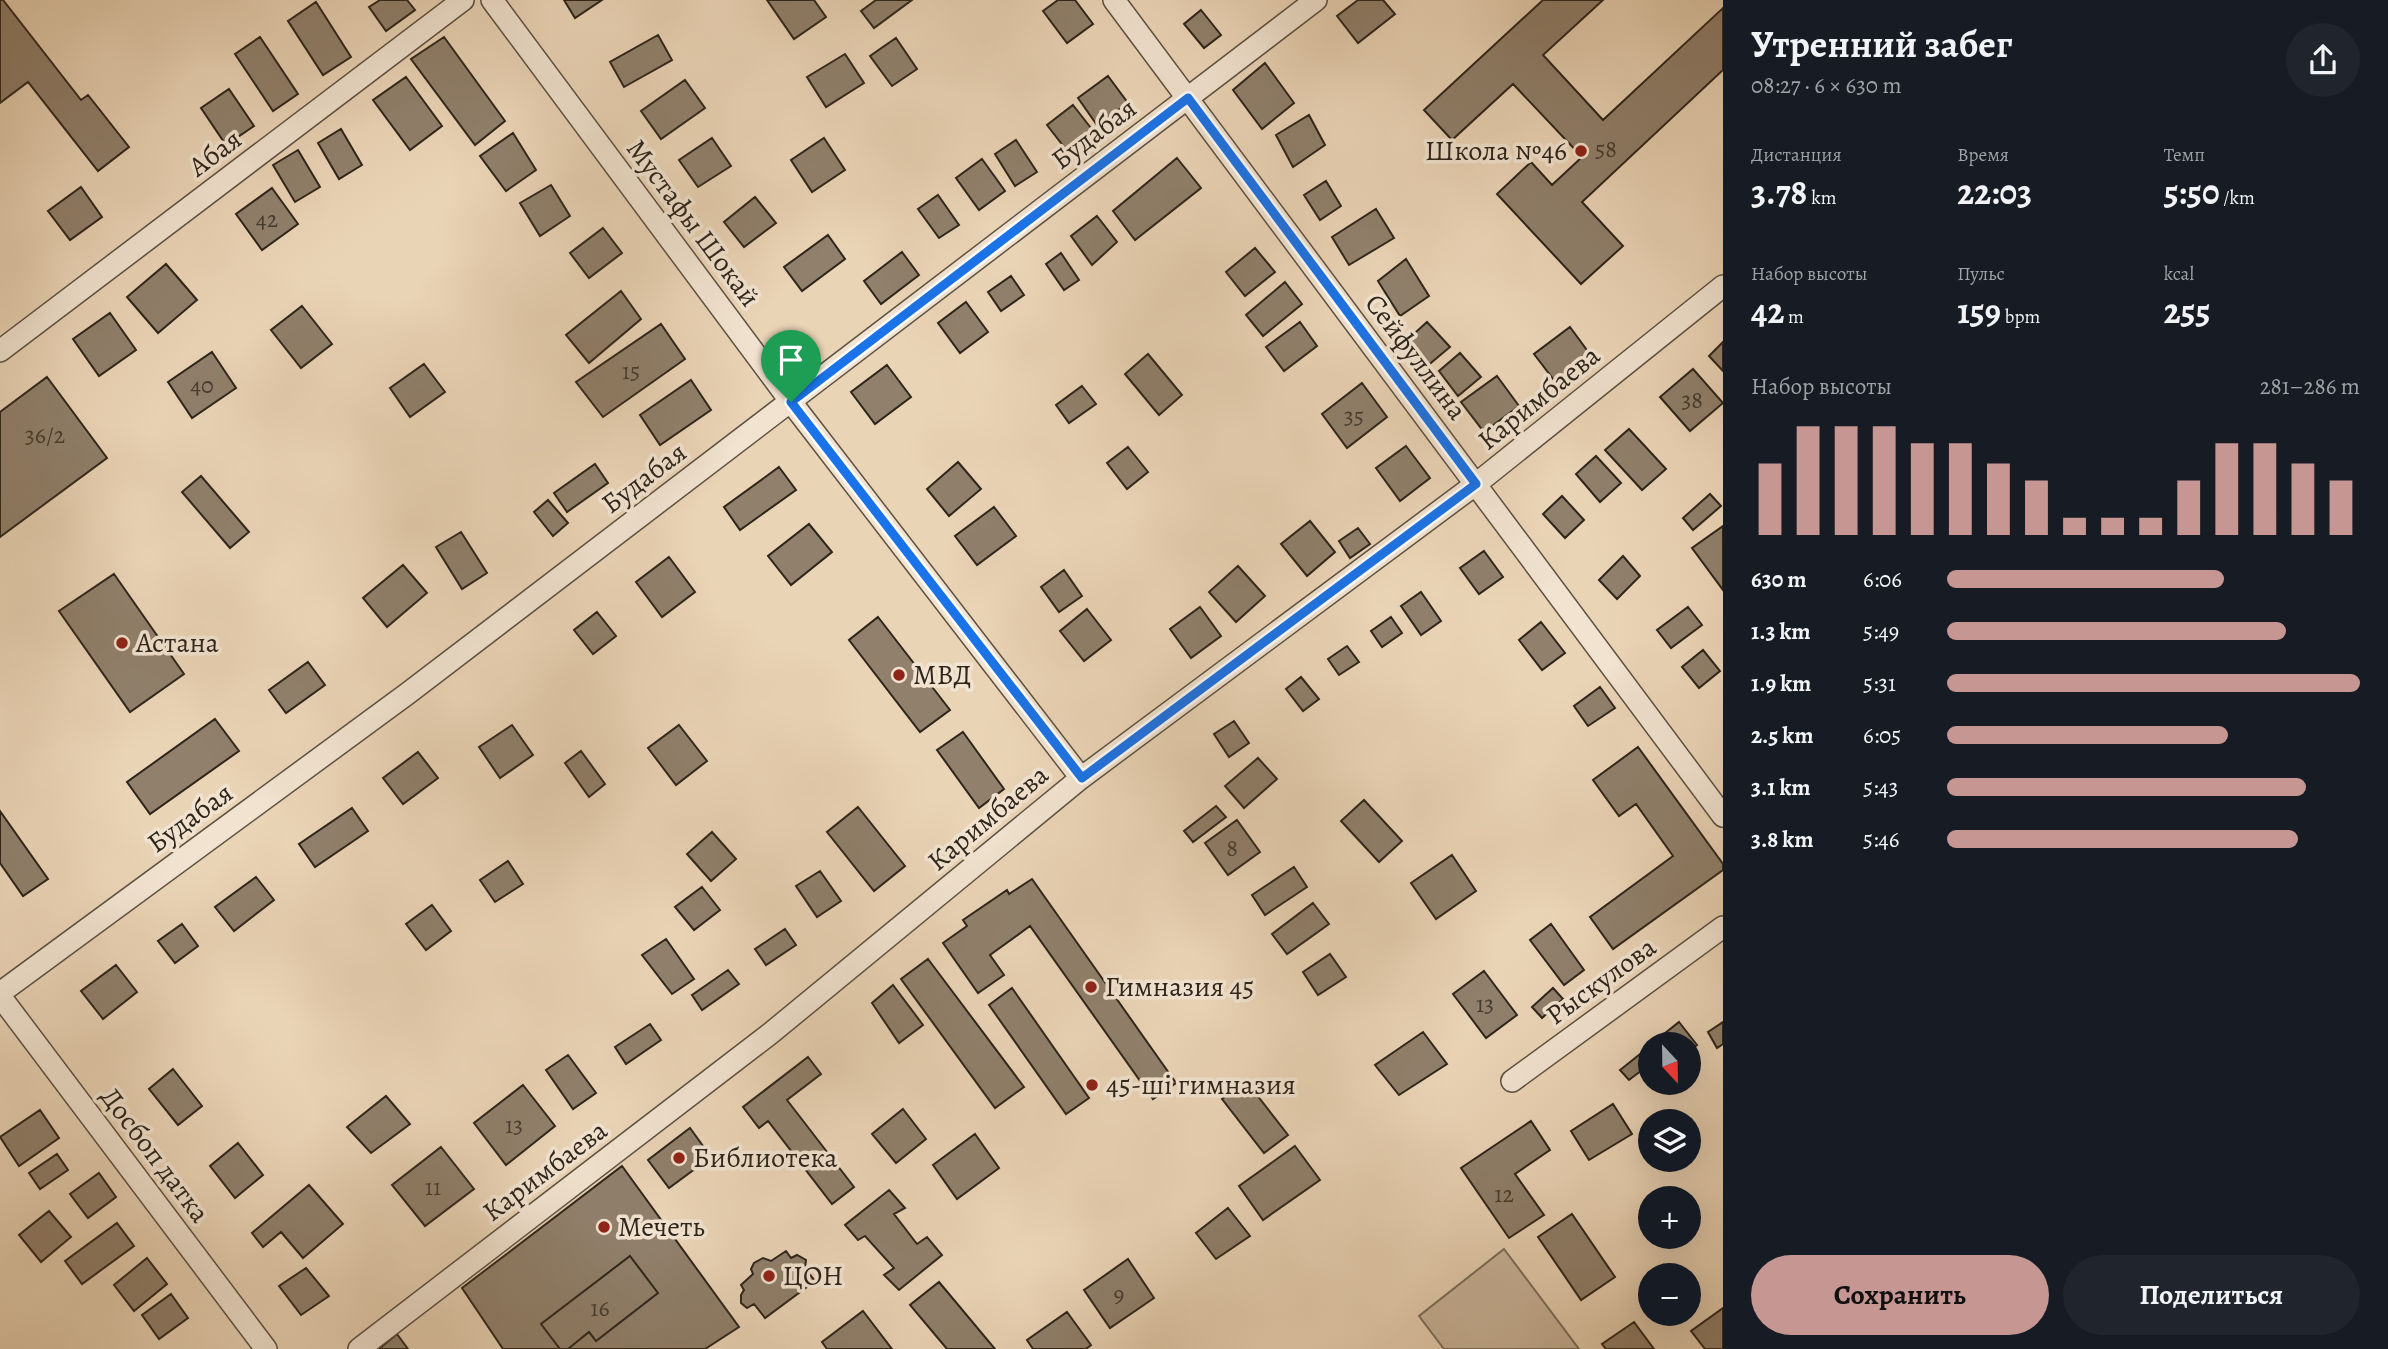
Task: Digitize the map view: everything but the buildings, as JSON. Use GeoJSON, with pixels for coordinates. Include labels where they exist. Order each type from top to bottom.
{"type":"FeatureCollection","features":[{"type":"Feature","properties":{"kind":"street","name":"Абая"},"geometry":{"type":"LineString","coordinates":[[0,351],[463,0]]}},
{"type":"Feature","properties":{"kind":"street","name":"Мустафы Шокай"},"geometry":{"type":"LineString","coordinates":[[492,0],[791,402],[1082,778]]}},
{"type":"Feature","properties":{"kind":"street","name":"Сейфуллина"},"geometry":{"type":"LineString","coordinates":[[1114,0],[1723,816]]}},
{"type":"Feature","properties":{"kind":"street","name":"Будабая"},"geometry":{"type":"LineString","coordinates":[[0,994],[418,685],[1315,0]]}},
{"type":"Feature","properties":{"kind":"street","name":"Каримбаева"},"geometry":{"type":"LineString","coordinates":[[359,1349],[771,1034],[1082,778],[1476,484],[1723,286]]}},
{"type":"Feature","properties":{"kind":"street","name":"Рыскулова"},"geometry":{"type":"LineString","coordinates":[[1512,1081],[1723,927]]}},
{"type":"Feature","properties":{"kind":"street","name":"Досбоп датка"},"geometry":{"type":"LineString","coordinates":[[0,994],[266,1349]]}},
{"type":"Feature","properties":{"kind":"shaded area"},"geometry":{"type":"Polygon","coordinates":[[[1504,1249],[1579,1349],[1444,1349],[1419,1316],[1504,1249]]]}},
{"type":"Feature","properties":{"kind":"place","name":"Школа №46"},"geometry":{"type":"Point","coordinates":[1581,151]}},
{"type":"Feature","properties":{"kind":"place","name":"Астана"},"geometry":{"type":"Point","coordinates":[122,643]}},
{"type":"Feature","properties":{"kind":"place","name":"МВД"},"geometry":{"type":"Point","coordinates":[899,675]}},
{"type":"Feature","properties":{"kind":"place","name":"Гимназия 45"},"geometry":{"type":"Point","coordinates":[1091,987]}},
{"type":"Feature","properties":{"kind":"place","name":"45-ші гимназия"},"geometry":{"type":"Point","coordinates":[1092,1085]}},
{"type":"Feature","properties":{"kind":"place","name":"Библиотека"},"geometry":{"type":"Point","coordinates":[679,1158]}},
{"type":"Feature","properties":{"kind":"place","name":"Мечеть"},"geometry":{"type":"Point","coordinates":[604,1227]}},
{"type":"Feature","properties":{"kind":"place","name":"ЦОН"},"geometry":{"type":"Point","coordinates":[769,1276]}},
{"type":"Feature","properties":{"kind":"route"},"geometry":{"type":"LineString","coordinates":[[1188,98],[1476,484],[1082,778],[791,402],[1188,98]]}}]}
